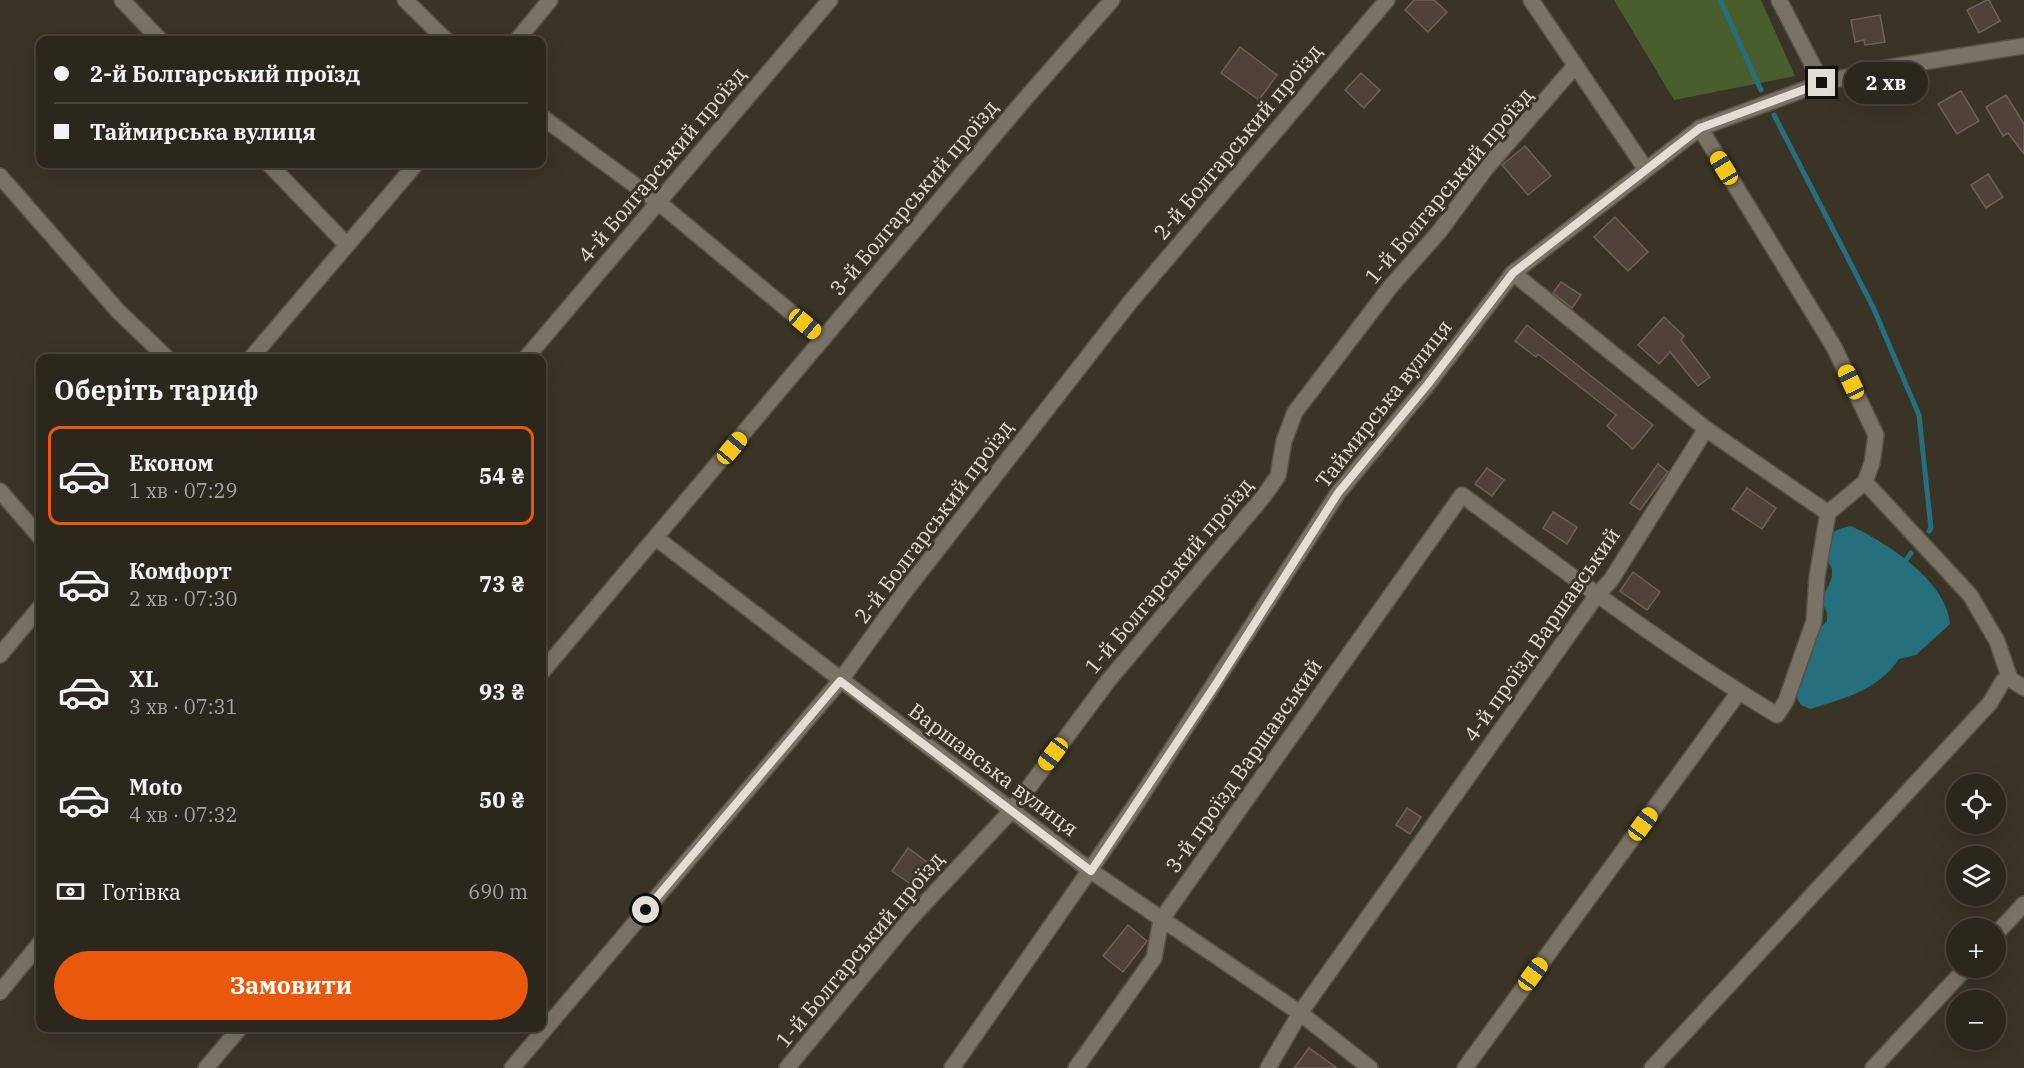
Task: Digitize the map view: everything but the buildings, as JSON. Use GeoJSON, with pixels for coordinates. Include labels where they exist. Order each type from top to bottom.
{"type":"FeatureCollection","features":[{"type":"Feature","properties":{"kind":"street"},"geometry":{"type":"LineString","coordinates":[[122,0],[156,36]]}},
{"type":"Feature","properties":{"kind":"street"},"geometry":{"type":"LineString","coordinates":[[405,0],[442,36]]}},
{"type":"Feature","properties":{"kind":"street"},"geometry":{"type":"LineString","coordinates":[[520,36],[550,0]]}},
{"type":"Feature","properties":{"kind":"street","name":"4-й Болгарський проїзд"},"geometry":{"type":"LineString","coordinates":[[529,354],[830,0]]}},
{"type":"Feature","properties":{"kind":"street","name":"3-й Болгарський проїзд"},"geometry":{"type":"LineString","coordinates":[[546,667],[1019,106],[1112,0]]}},
{"type":"Feature","properties":{"kind":"street","name":"2-й Болгарський проїзд"},"geometry":{"type":"LineString","coordinates":[[546,1028],[840,681],[903,594],[1131,301],[1388,0]]}},
{"type":"Feature","properties":{"kind":"street"},"geometry":{"type":"LineString","coordinates":[[1531,0],[1645,168]]}},
{"type":"Feature","properties":{"kind":"street"},"geometry":{"type":"LineString","coordinates":[[1779,0],[1822,83]]}},
{"type":"Feature","properties":{"kind":"street","name":"Таймирська вулиця"},"geometry":{"type":"LineString","coordinates":[[952,1068],[1091,871],[1216,684],[1338,493],[1428,384],[1513,273],[1645,168],[1700,128],[1822,83],[1885,68],[2024,46]]}},
{"type":"Feature","properties":{"kind":"street","name":"1-й Болгарський проїзд"},"geometry":{"type":"LineString","coordinates":[[787,1068],[911,918],[1012,810],[1108,681],[1263,497],[1278,476],[1284,441],[1295,412],[1391,286],[1439,232],[1487,167],[1575,66]]}},
{"type":"Feature","properties":{"kind":"street"},"geometry":{"type":"LineString","coordinates":[[546,120],[658,202],[823,339]]}},
{"type":"Feature","properties":{"kind":"street"},"geometry":{"type":"LineString","coordinates":[[1598,594],[1777,716],[1786,701],[1814,621],[1817,577],[1828,513],[1865,482],[1872,463],[1876,435],[1844,366],[1700,128]]}},
{"type":"Feature","properties":{"kind":"street"},"geometry":{"type":"LineString","coordinates":[[273,168],[347,245]]}},
{"type":"Feature","properties":{"kind":"street"},"geometry":{"type":"LineString","coordinates":[[254,354],[413,168]]}},
{"type":"Feature","properties":{"kind":"street"},"geometry":{"type":"LineString","coordinates":[[0,176],[118,310],[163,354]]}},
{"type":"Feature","properties":{"kind":"street"},"geometry":{"type":"LineString","coordinates":[[1513,273],[1706,429],[1828,513]]}},
{"type":"Feature","properties":{"kind":"street","name":"4-й проїзд Варшавський"},"geometry":{"type":"LineString","coordinates":[[1268,1068],[1300,1013],[1598,594],[1611,580],[1706,429]]}},
{"type":"Feature","properties":{"kind":"street"},"geometry":{"type":"LineString","coordinates":[[1865,482],[1970,595],[1997,641],[2010,679],[2024,688]]}},
{"type":"Feature","properties":{"kind":"street"},"geometry":{"type":"LineString","coordinates":[[0,491],[36,532]]}},
{"type":"Feature","properties":{"kind":"street","name":"3-й проїзд Варшавський"},"geometry":{"type":"LineString","coordinates":[[1076,1068],[1154,958],[1161,920],[1462,495],[1598,594]]}},
{"type":"Feature","properties":{"kind":"street","name":"Варшавська вулиця"},"geometry":{"type":"LineString","coordinates":[[656,538],[1091,871],[1300,1013],[1370,1068]]}},
{"type":"Feature","properties":{"kind":"street"},"geometry":{"type":"LineString","coordinates":[[0,655],[36,612]]}},
{"type":"Feature","properties":{"kind":"street"},"geometry":{"type":"LineString","coordinates":[[1652,1068],[1989,703],[2003,681],[2010,679]]}},
{"type":"Feature","properties":{"kind":"street"},"geometry":{"type":"LineString","coordinates":[[1465,1068],[1739,692]]}},
{"type":"Feature","properties":{"kind":"street"},"geometry":{"type":"LineString","coordinates":[[2006,924],[2024,904]]}},
{"type":"Feature","properties":{"kind":"street"},"geometry":{"type":"LineString","coordinates":[[0,992],[36,948]]}},
{"type":"Feature","properties":{"kind":"street"},"geometry":{"type":"LineString","coordinates":[[1874,1068],[1957,978]]}},
{"type":"Feature","properties":{"kind":"street"},"geometry":{"type":"LineString","coordinates":[[206,1068],[237,1032]]}},
{"type":"Feature","properties":{"kind":"street","name":"2-й Болгарський проїзд"},"geometry":{"type":"LineString","coordinates":[[512,1068],[543,1032]]}},
{"type":"Feature","properties":{"kind":"green space"},"geometry":{"type":"Polygon","coordinates":[[[1614,0],[1761,0],[1795,76],[1674,100],[1614,0]]]}},
{"type":"Feature","properties":{"kind":"water"},"geometry":{"type":"Polygon","coordinates":[[[1851,526],[1881,542],[1913,565],[1938,593],[1946,608],[1950,624],[1916,655],[1899,659],[1881,679],[1870,686],[1848,697],[1810,709],[1801,705],[1794,693],[1816,632],[1827,621],[1827,613],[1821,600],[1832,575],[1825,555],[1826,542],[1832,534],[1851,526]]]}},
{"type":"Feature","properties":{"kind":"waterway"},"geometry":{"type":"LineString","coordinates":[[1720,0],[1761,90]]}},
{"type":"Feature","properties":{"kind":"waterway"},"geometry":{"type":"LineString","coordinates":[[1774,115],[1873,307],[1919,415],[1931,528],[1929,531]]}},
{"type":"Feature","properties":{"kind":"waterway"},"geometry":{"type":"LineString","coordinates":[[1906,560],[1911,553]]}},
{"type":"Feature","properties":{"kind":"route"},"geometry":{"type":"LineString","coordinates":[[646,910],[840,681],[1091,871],[1216,684],[1338,493],[1428,384],[1513,273],[1645,168],[1700,128],[1822,83]]}}]}
